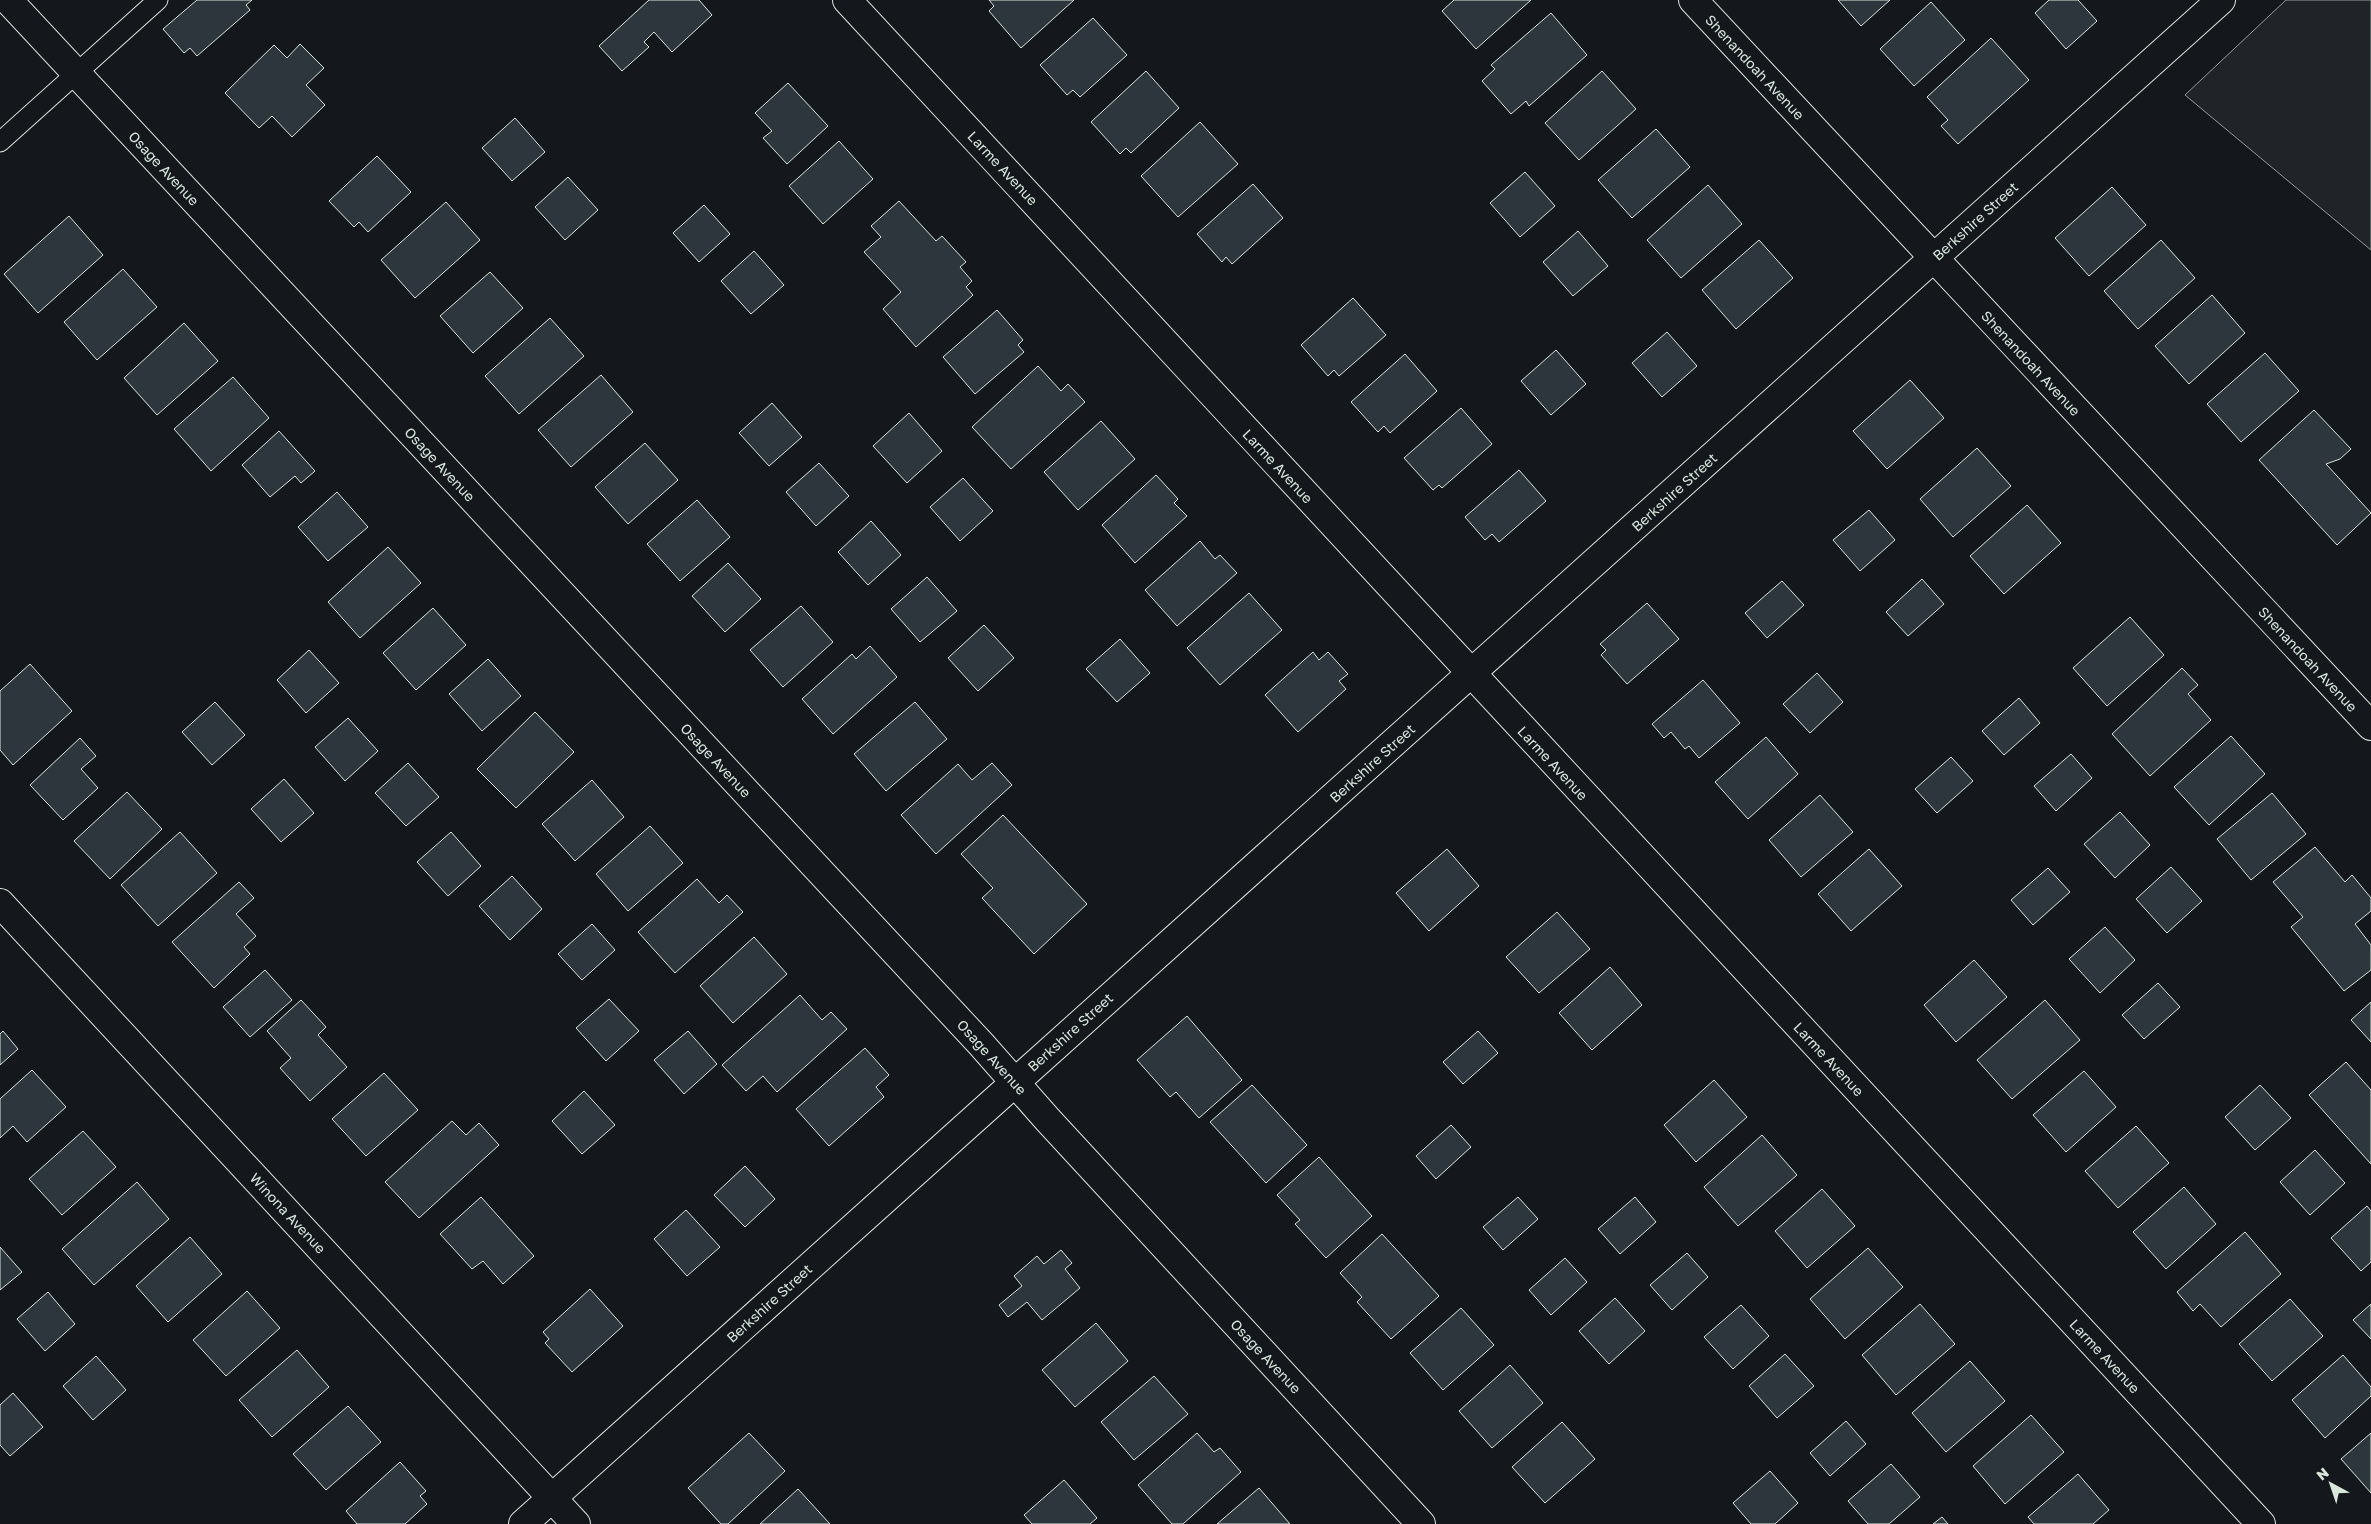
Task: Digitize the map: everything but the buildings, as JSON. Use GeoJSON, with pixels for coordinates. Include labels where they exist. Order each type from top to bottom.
{"type":"FeatureCollection","features":[{"type":"Feature","properties":{"kind":"street","name":"Osage Avenue"},"geometry":{"type":"LineString","coordinates":[[8,0],[1014,1081],[1421,1524]]}},
{"type":"Feature","properties":{"kind":"street","name":"Larme Avenue"},"geometry":{"type":"LineString","coordinates":[[847,0],[1471,675],[2261,1524]]}},
{"type":"Feature","properties":{"kind":"street","name":"Shenandoah Avenue"},"geometry":{"type":"LineString","coordinates":[[1693,0],[2371,726]]}},
{"type":"Feature","properties":{"kind":"street","name":"Berkshire Street"},"geometry":{"type":"LineString","coordinates":[[523,1524],[1014,1081],[1471,675],[2221,0]]}},
{"type":"Feature","properties":{"kind":"street","name":"Winona Avenue"},"geometry":{"type":"LineString","coordinates":[[0,902],[576,1524]]}},
{"type":"Feature","properties":{"kind":"lane"},"geometry":{"type":"LineString","coordinates":[[0,142],[158,0]]}},
{"type":"Feature","properties":{"kind":"shaded area"},"geometry":{"type":"Polygon","coordinates":[[[2286,0],[2371,0],[2371,250],[2185,95],[2286,0]]]}}]}
